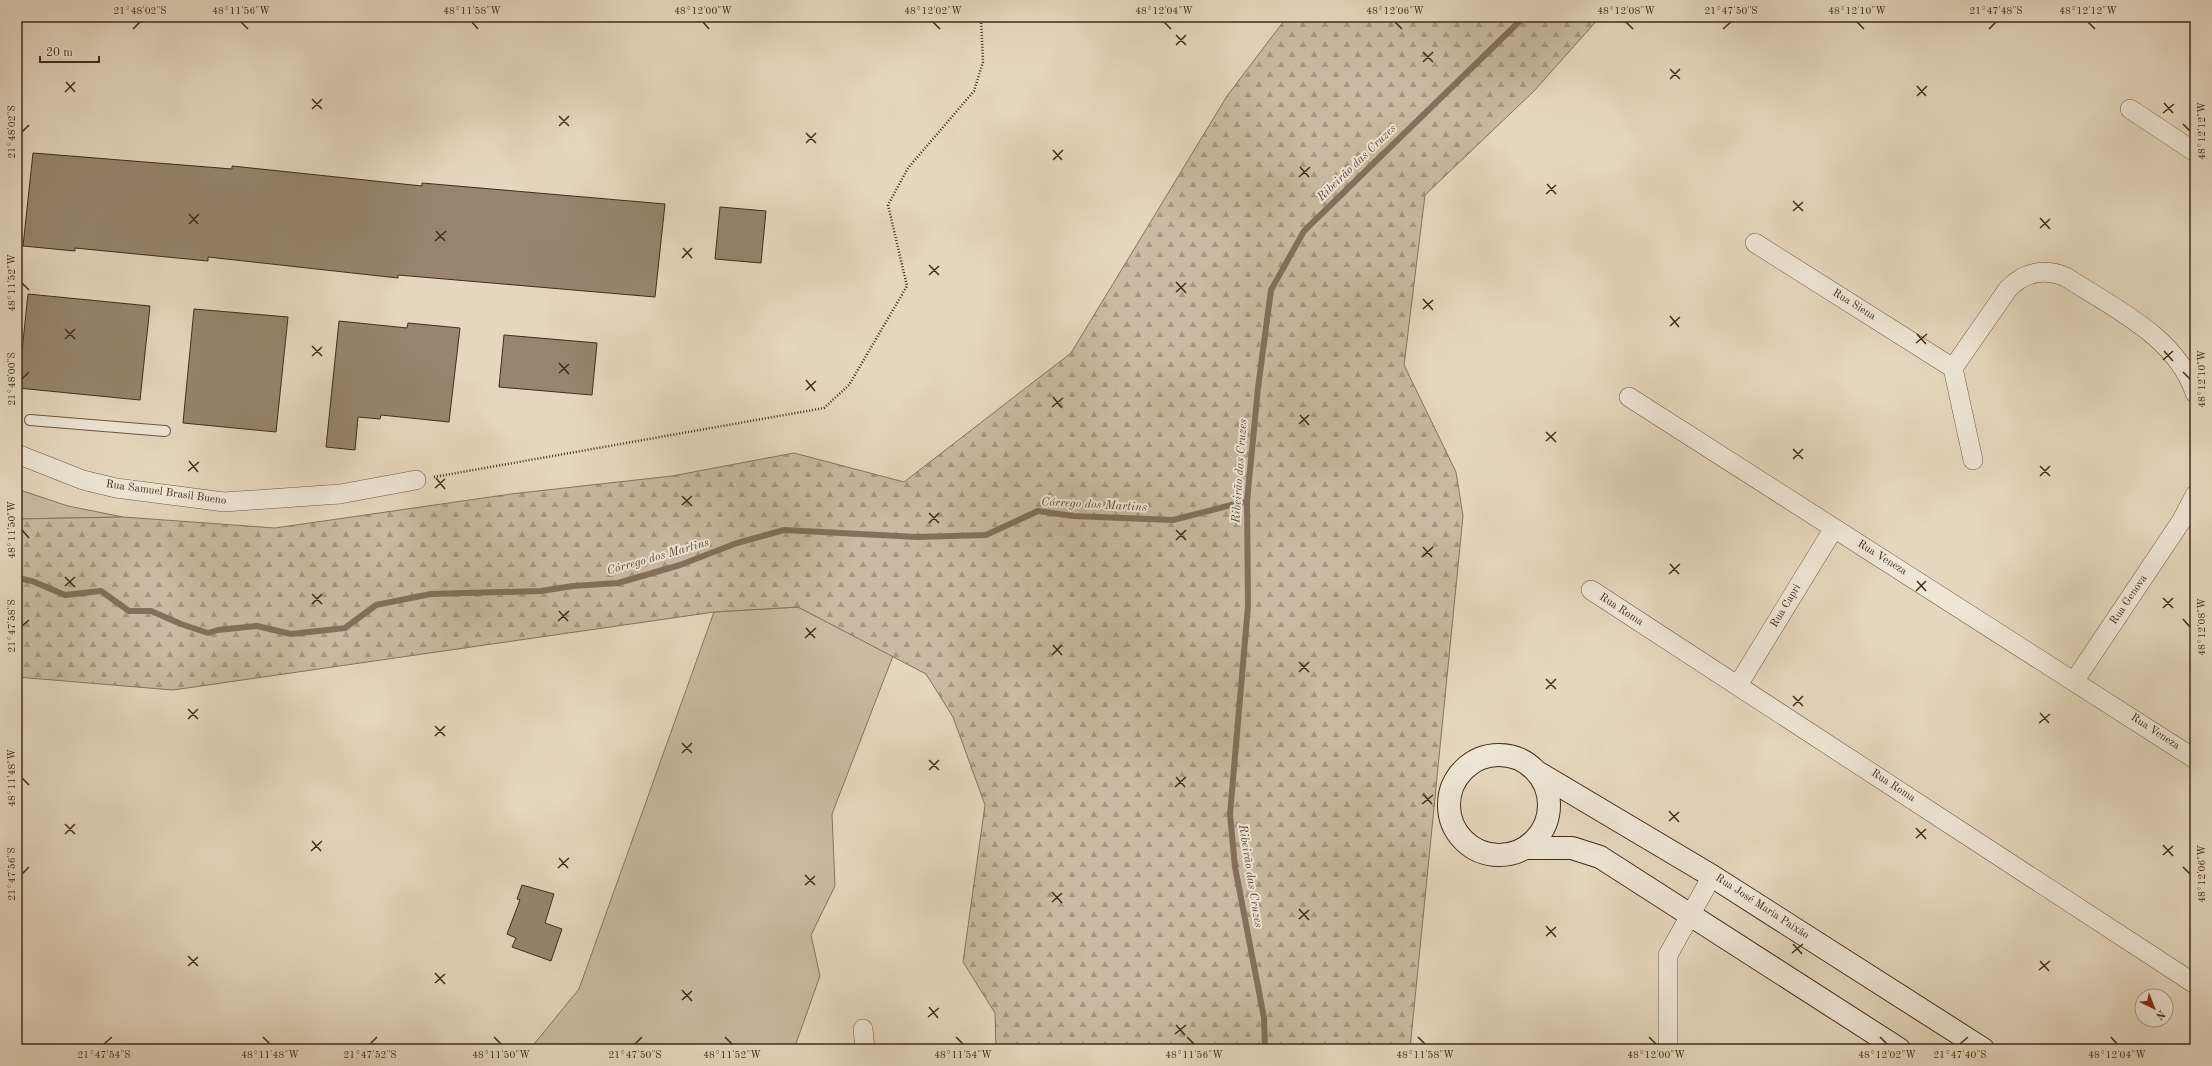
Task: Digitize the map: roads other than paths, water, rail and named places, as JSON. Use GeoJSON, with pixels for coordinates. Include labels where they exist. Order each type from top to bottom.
{"type":"FeatureCollection","features":[{"type":"Feature","properties":{"kind":"street"},"geometry":{"type":"LineString","coordinates":[[2130,109],[2195,152]]}},
{"type":"Feature","properties":{"kind":"street","name":"Rua Siena"},"geometry":{"type":"LineString","coordinates":[[1755,243],[1953,368]]}},
{"type":"Feature","properties":{"kind":"street"},"geometry":{"type":"LineString","coordinates":[[1973,460],[1953,368],[2014,283],[2035,273],[2051,272],[2066,277],[2154,335],[2171,352],[2184,370],[2195,394]]}},
{"type":"Feature","properties":{"kind":"street","name":"Rua Veneza"},"geometry":{"type":"LineString","coordinates":[[1629,397],[2075,680],[2195,759]]}},
{"type":"Feature","properties":{"kind":"street","name":"Rua Samuel Brasil Bueno"},"geometry":{"type":"LineString","coordinates":[[17,454],[83,480],[116,488],[224,502],[340,494],[416,480]]}},
{"type":"Feature","properties":{"kind":"street","name":"Rua Genova"},"geometry":{"type":"LineString","coordinates":[[2075,680],[2188,524],[2195,495]]}},
{"type":"Feature","properties":{"kind":"street","name":"Rua Capri"},"geometry":{"type":"LineString","coordinates":[[1738,685],[1834,528]]}},
{"type":"Feature","properties":{"kind":"street","name":"Rua Roma"},"geometry":{"type":"LineString","coordinates":[[1591,590],[2195,984]]}},
{"type":"Feature","properties":{"kind":"street"},"geometry":{"type":"LineString","coordinates":[[1504,754],[1523,760],[1537,772],[1548,791],[1549,813],[1541,833],[1524,848],[1507,855],[1488,854],[1470,847],[1457,833],[1450,816],[1449,797],[1456,779],[1468,765],[1486,756],[1504,754]]}},
{"type":"Feature","properties":{"kind":"street","name":"Rua José Maria Paixão"},"geometry":{"type":"LineString","coordinates":[[1537,772],[1712,876],[1983,1049]]}},
{"type":"Feature","properties":{"kind":"street"},"geometry":{"type":"LineString","coordinates":[[1524,848],[1572,848],[1600,857],[1691,914],[1899,1049]]}},
{"type":"Feature","properties":{"kind":"street"},"geometry":{"type":"LineString","coordinates":[[1668,1049],[1668,955],[1712,876]]}},
{"type":"Feature","properties":{"kind":"street"},"geometry":{"type":"LineString","coordinates":[[863,1029],[864,1049]]}},
{"type":"Feature","properties":{"kind":"lane"},"geometry":{"type":"LineString","coordinates":[[30,420],[165,431]]}},
{"type":"Feature","properties":{"kind":"waterway","name":"Ribeirão das Cruzes"},"geometry":{"type":"LineString","coordinates":[[1265,1049],[1264,1018],[1235,867],[1230,814],[1248,606],[1247,501],[1258,388],[1271,290],[1304,231],[1524,17]]}},
{"type":"Feature","properties":{"kind":"waterway","name":"Córrego dos Martins"},"geometry":{"type":"LineString","coordinates":[[17,578],[32,581],[65,595],[101,591],[129,611],[151,611],[181,624],[208,633],[218,630],[257,626],[291,634],[345,628],[376,605],[431,594],[541,591],[573,586],[618,583],[680,565],[737,543],[784,530],[917,537],[986,535],[1038,511],[1073,516],[1173,520],[1247,501]]}}]}
